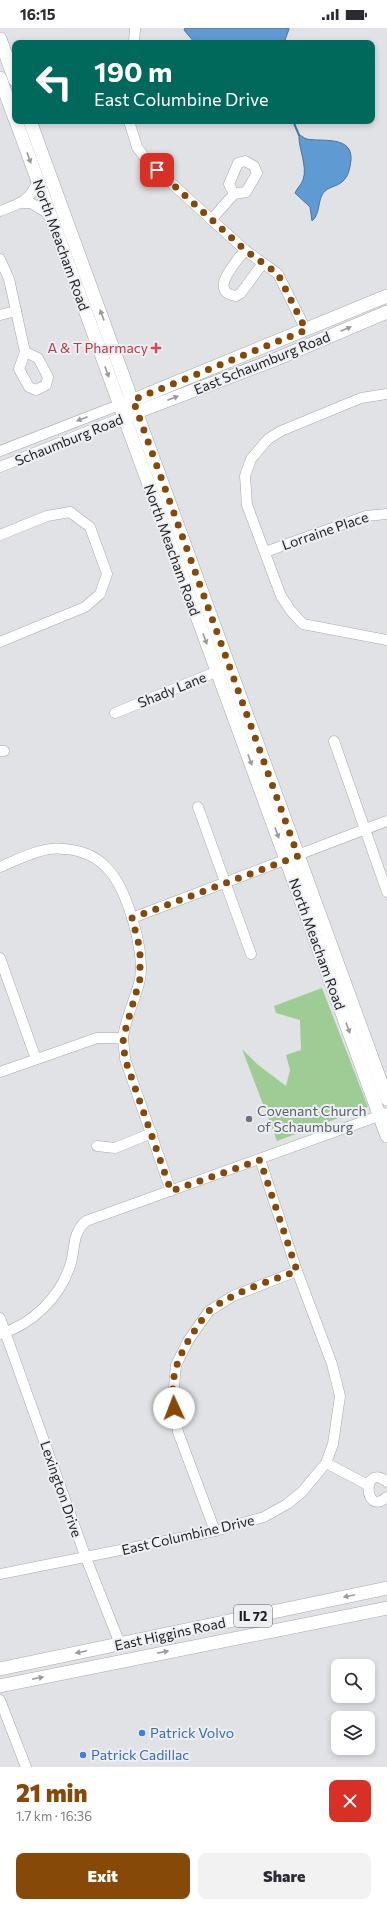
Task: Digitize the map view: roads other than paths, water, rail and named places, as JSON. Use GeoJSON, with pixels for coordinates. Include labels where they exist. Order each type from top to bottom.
{"type":"FeatureCollection","features":[{"type":"Feature","properties":{"kind":"main road"},"geometry":{"type":"LineString","coordinates":[[0,39],[12,72]]}},
{"type":"Feature","properties":{"kind":"main road","name":"North Meacham Road"},"geometry":{"type":"LineString","coordinates":[[0,78],[12,112]]}},
{"type":"Feature","properties":{"kind":"main road","name":"North Meacham Road"},"geometry":{"type":"LineString","coordinates":[[16,124],[121,411],[223,670],[293,858],[387,1099]]}},
{"type":"Feature","properties":{"kind":"main road","name":"North Meacham Road"},"geometry":{"type":"LineString","coordinates":[[31,124],[135,406],[223,670]]}},
{"type":"Feature","properties":{"kind":"main road","name":"East Schaumburg Road"},"geometry":{"type":"LineString","coordinates":[[135,406],[306,330],[387,296]]}},
{"type":"Feature","properties":{"kind":"main road","name":"East Schaumburg Road"},"geometry":{"type":"LineString","coordinates":[[135,406],[274,360],[387,312]]}},
{"type":"Feature","properties":{"kind":"main road","name":"Schaumburg Road"},"geometry":{"type":"LineString","coordinates":[[121,411],[135,406]]}},
{"type":"Feature","properties":{"kind":"main road","name":"North Meacham Road"},"geometry":{"type":"LineString","coordinates":[[293,858],[384,1115],[387,1136]]}},
{"type":"Feature","properties":{"kind":"main road","name":"East Higgins Road"},"geometry":{"type":"LineString","coordinates":[[0,1669],[387,1588]]}},
{"type":"Feature","properties":{"kind":"main road","name":"East Higgins Road"},"geometry":{"type":"LineString","coordinates":[[0,1686],[387,1608]]}},
{"type":"Feature","properties":{"kind":"street"},"geometry":{"type":"LineString","coordinates":[[134,40],[135,28]]}},
{"type":"Feature","properties":{"kind":"street"},"geometry":{"type":"LineString","coordinates":[[130,124],[137,147],[148,162],[245,250],[278,274],[306,330]]}},
{"type":"Feature","properties":{"kind":"street"},"geometry":{"type":"LineString","coordinates":[[0,211],[23,202],[33,192],[37,180]]}},
{"type":"Feature","properties":{"kind":"street"},"geometry":{"type":"LineString","coordinates":[[211,220],[234,194]]}},
{"type":"Feature","properties":{"kind":"street"},"geometry":{"type":"LineString","coordinates":[[23,202],[36,206],[50,214]]}},
{"type":"Feature","properties":{"kind":"street"},"geometry":{"type":"LineString","coordinates":[[245,250],[225,277],[224,289],[231,296],[236,296],[241,293],[263,264]]}},
{"type":"Feature","properties":{"kind":"street"},"geometry":{"type":"LineString","coordinates":[[0,259],[9,279],[25,352]]}},
{"type":"Feature","properties":{"kind":"street"},"geometry":{"type":"LineString","coordinates":[[0,315],[16,311]]}},
{"type":"Feature","properties":{"kind":"street"},"geometry":{"type":"LineString","coordinates":[[387,394],[361,398],[281,431],[268,439],[251,459],[245,476],[247,505],[281,596],[291,611],[303,624],[387,640]]}},
{"type":"Feature","properties":{"kind":"street","name":"Schaumburg Road"},"geometry":{"type":"LineString","coordinates":[[0,451],[121,411]]}},
{"type":"Feature","properties":{"kind":"street","name":"Schaumburg Road"},"geometry":{"type":"LineString","coordinates":[[0,467],[121,411]]}},
{"type":"Feature","properties":{"kind":"street"},"geometry":{"type":"LineString","coordinates":[[0,535],[47,516],[70,512],[90,527],[107,574],[100,594],[85,607],[0,642]]}},
{"type":"Feature","properties":{"kind":"street","name":"Lorraine Place"},"geometry":{"type":"LineString","coordinates":[[264,552],[366,516],[387,514]]}},
{"type":"Feature","properties":{"kind":"street","name":"Shady Lane"},"geometry":{"type":"LineString","coordinates":[[115,713],[223,670]]}},
{"type":"Feature","properties":{"kind":"street"},"geometry":{"type":"LineString","coordinates":[[334,741],[387,892]]}},
{"type":"Feature","properties":{"kind":"street"},"geometry":{"type":"LineString","coordinates":[[198,807],[251,954]]}},
{"type":"Feature","properties":{"kind":"street"},"geometry":{"type":"LineString","coordinates":[[132,918],[387,821]]}},
{"type":"Feature","properties":{"kind":"street"},"geometry":{"type":"LineString","coordinates":[[0,867],[42,851],[62,848],[87,854],[106,866],[120,889],[132,918],[140,949],[140,979],[123,1038],[125,1059],[171,1191]]}},
{"type":"Feature","properties":{"kind":"street"},"geometry":{"type":"LineString","coordinates":[[0,958],[36,1059]]}},
{"type":"Feature","properties":{"kind":"street"},"geometry":{"type":"LineString","coordinates":[[0,1072],[97,1038],[123,1038]]}},
{"type":"Feature","properties":{"kind":"street"},"geometry":{"type":"LineString","coordinates":[[3,1333],[32,1318],[54,1297],[70,1266],[78,1229],[86,1221],[384,1115]]}},
{"type":"Feature","properties":{"kind":"street"},"geometry":{"type":"LineString","coordinates":[[97,1146],[115,1148],[152,1133]]}},
{"type":"Feature","properties":{"kind":"street","name":"East Columbine Drive"},"geometry":{"type":"LineString","coordinates":[[0,1574],[215,1531],[264,1517],[287,1504],[302,1492],[326,1463],[333,1444],[340,1396],[332,1364],[297,1271],[260,1160]]}},
{"type":"Feature","properties":{"kind":"street"},"geometry":{"type":"LineString","coordinates":[[215,1531],[178,1432],[173,1398],[176,1365],[188,1341],[209,1311],[233,1296],[297,1271]]}},
{"type":"Feature","properties":{"kind":"street","name":"Lexington Drive"},"geometry":{"type":"LineString","coordinates":[[0,1318],[3,1333],[86,1558],[120,1644]]}},
{"type":"Feature","properties":{"kind":"street"},"geometry":{"type":"LineString","coordinates":[[326,1463],[368,1485]]}},
{"type":"Feature","properties":{"kind":"street"},"geometry":{"type":"LineString","coordinates":[[387,1482],[376,1478],[368,1485],[368,1492],[371,1498],[378,1500],[387,1497]]}},
{"type":"Feature","properties":{"kind":"street"},"geometry":{"type":"LineString","coordinates":[[0,1700],[26,1767]]}},
{"type":"Feature","properties":{"kind":"water"},"geometry":{"type":"Polygon","coordinates":[[[185,28],[289,28],[285,40],[192,40],[184,30],[185,28]]]}},
{"type":"Feature","properties":{"kind":"water"},"geometry":{"type":"Polygon","coordinates":[[[299,135],[307,139],[342,143],[350,152],[351,160],[346,178],[342,182],[325,191],[321,198],[317,214],[312,221],[310,207],[295,193],[303,180],[304,175],[304,163],[299,135]]]}},
{"type":"Feature","properties":{"kind":"waterway"},"geometry":{"type":"LineString","coordinates":[[294,124],[299,135]]}},
{"type":"Feature","properties":{"kind":"place","name":"A & T Pharmacy"},"geometry":{"type":"Point","coordinates":[156,348]}},
{"type":"Feature","properties":{"kind":"place","name":"Covenant Church of Schaumburg"},"geometry":{"type":"Point","coordinates":[249,1119]}},
{"type":"Feature","properties":{"kind":"place","name":"Patrick Volvo"},"geometry":{"type":"Point","coordinates":[142,1733]}},
{"type":"Feature","properties":{"kind":"place","name":"Patrick Cadillac"},"geometry":{"type":"Point","coordinates":[83,1755]}}]}
